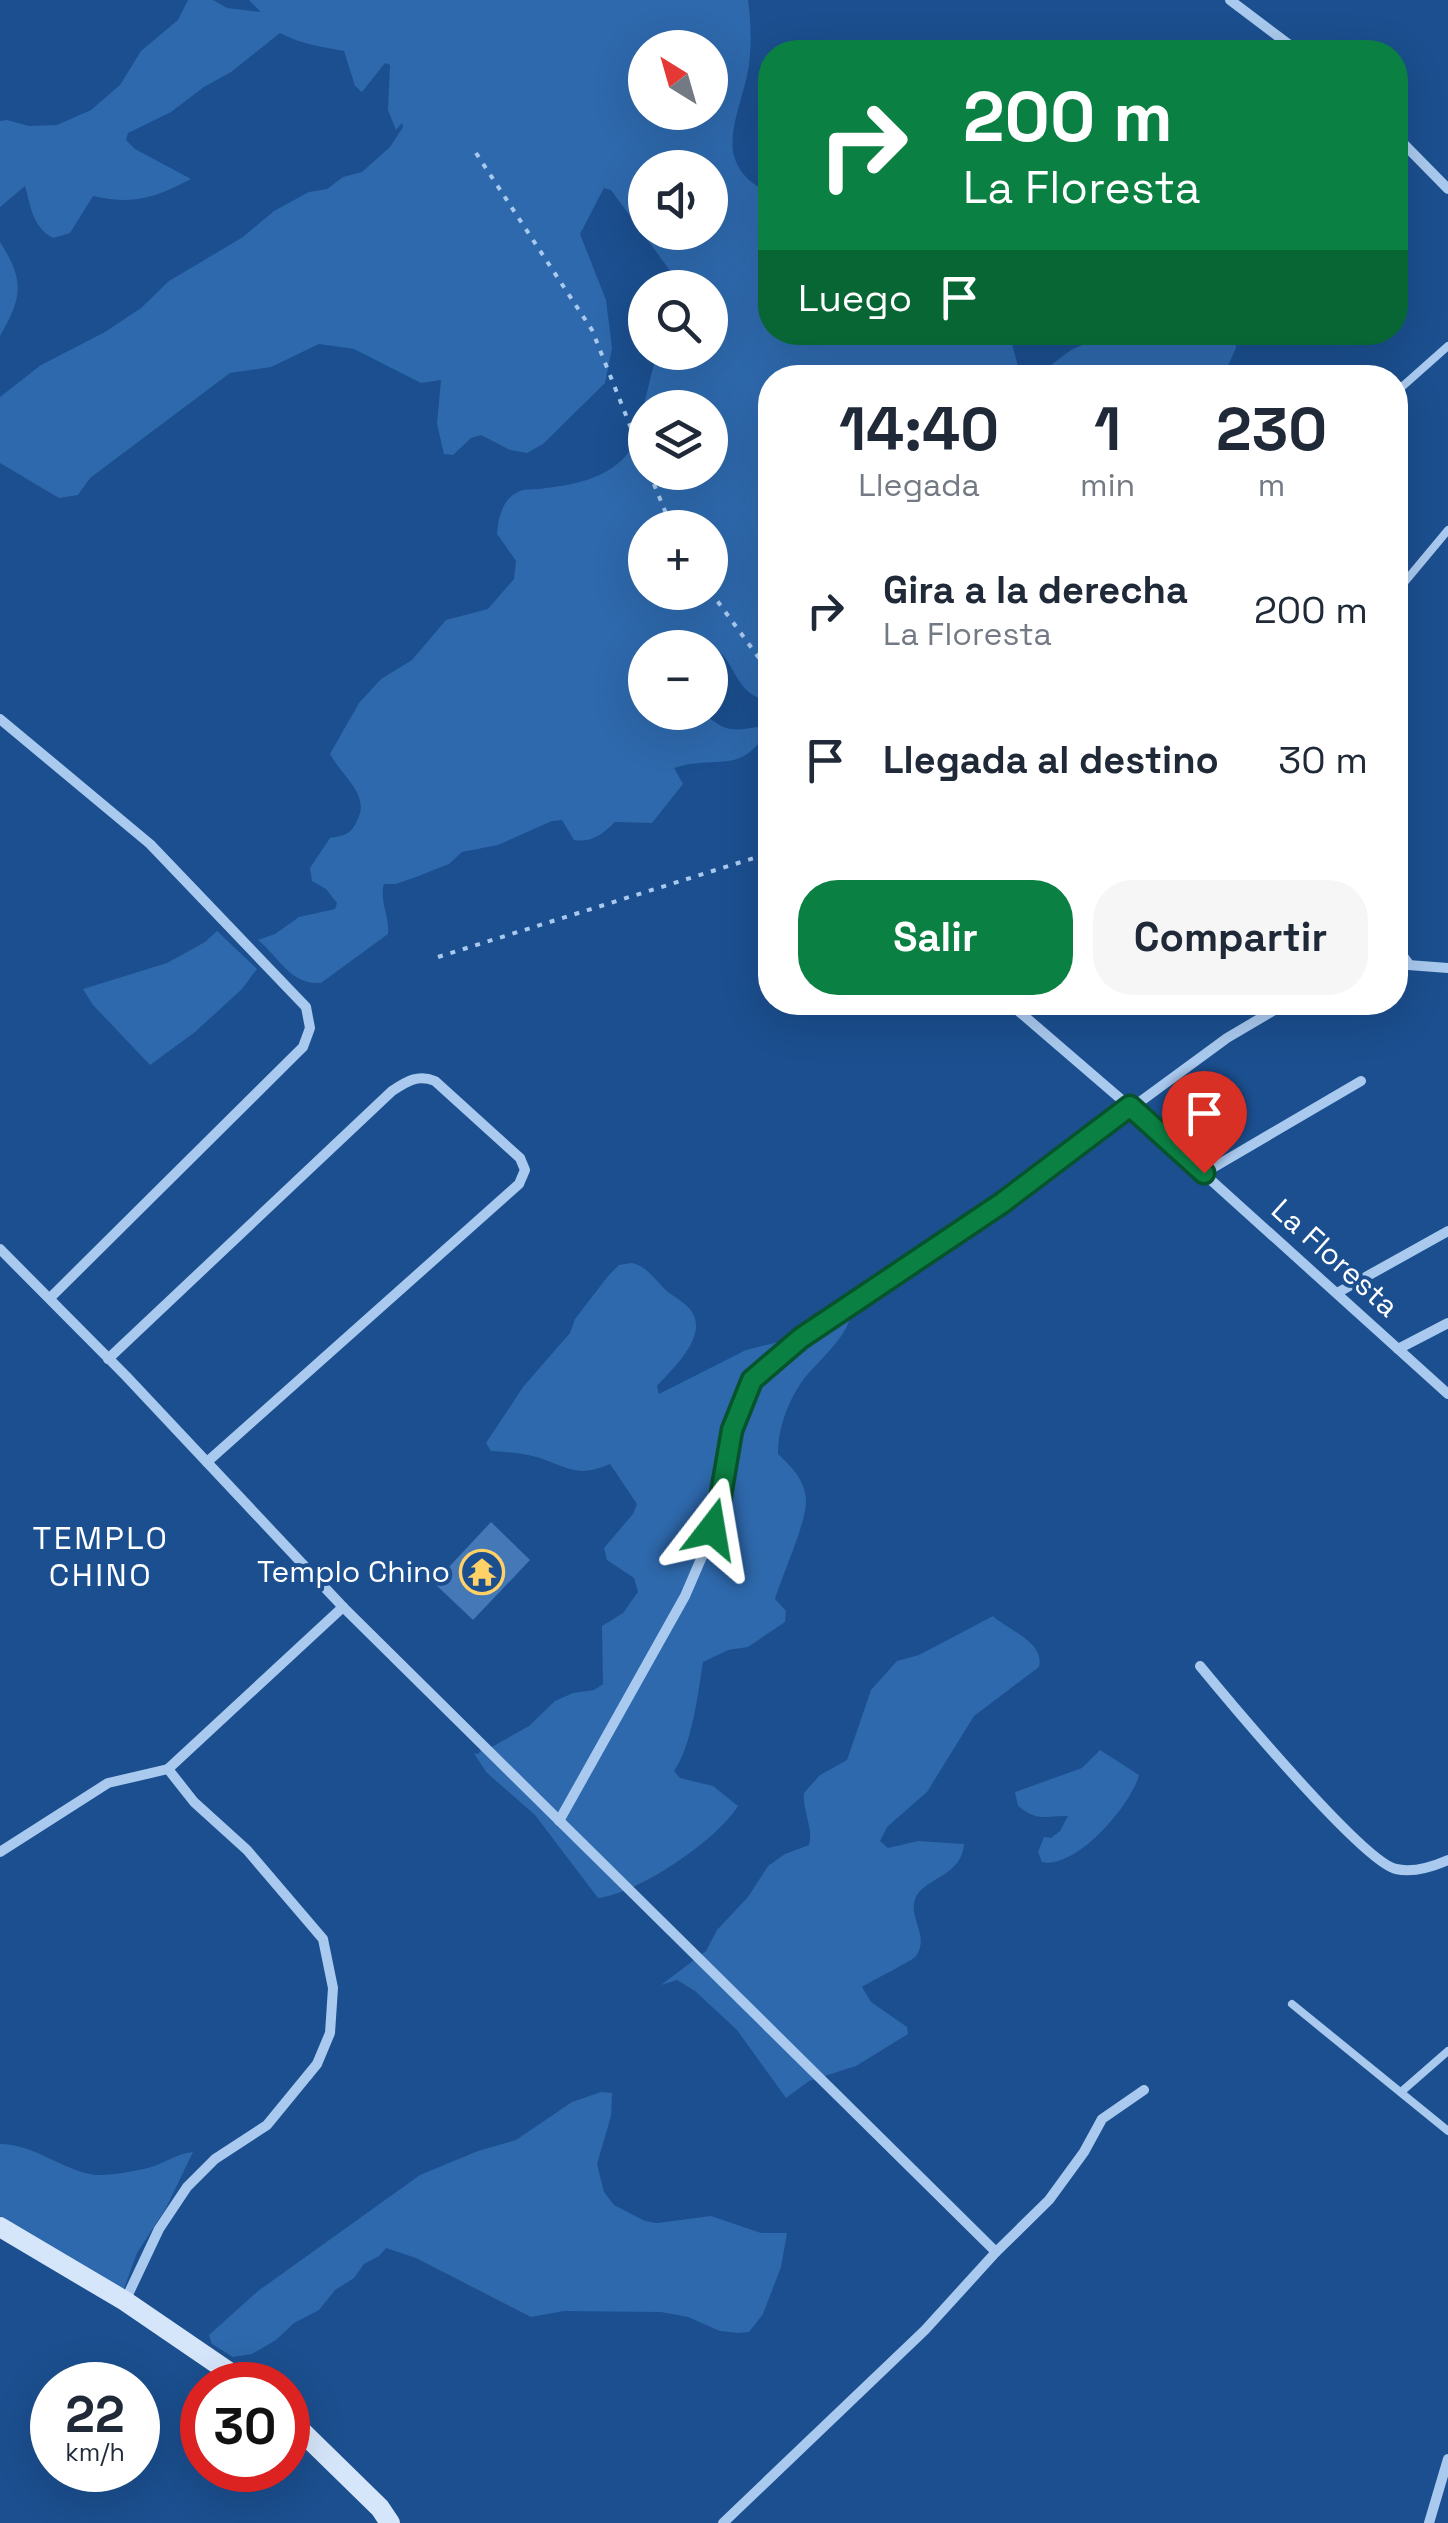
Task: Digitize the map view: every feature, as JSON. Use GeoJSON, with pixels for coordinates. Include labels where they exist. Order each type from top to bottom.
{"type":"FeatureCollection","features":[{"type":"Feature","properties":{"kind":"street"},"geometry":{"type":"LineString","coordinates":[[1230,0],[1283,40]]}},
{"type":"Feature","properties":{"kind":"street"},"geometry":{"type":"LineString","coordinates":[[1408,148],[1448,189]]}},
{"type":"Feature","properties":{"kind":"street"},"geometry":{"type":"LineString","coordinates":[[0,719],[150,844],[306,1007],[310,1028],[303,1048],[50,1298]]}},
{"type":"Feature","properties":{"kind":"street"},"geometry":{"type":"LineString","coordinates":[[1408,963],[1448,968]]}},
{"type":"Feature","properties":{"kind":"street","name":"La Floresta"},"geometry":{"type":"LineString","coordinates":[[1023,1015],[1130,1106],[1448,1394]]}},
{"type":"Feature","properties":{"kind":"street"},"geometry":{"type":"LineString","coordinates":[[558,1821],[684,1596],[704,1552],[719,1506],[732,1430],[752,1380],[801,1338],[1002,1203],[1130,1106],[1266,1015]]}},
{"type":"Feature","properties":{"kind":"street"},"geometry":{"type":"LineString","coordinates":[[108,1358],[392,1091],[410,1079],[436,1080],[520,1158],[525,1170],[519,1184],[206,1462]]}},
{"type":"Feature","properties":{"kind":"street"},"geometry":{"type":"LineString","coordinates":[[1204,1173],[1360,1082]]}},
{"type":"Feature","properties":{"kind":"street"},"geometry":{"type":"LineString","coordinates":[[1337,1294],[1448,1231]]}},
{"type":"Feature","properties":{"kind":"street"},"geometry":{"type":"LineString","coordinates":[[0,1249],[343,1607],[996,2252]]}},
{"type":"Feature","properties":{"kind":"street"},"geometry":{"type":"LineString","coordinates":[[1398,1349],[1448,1323]]}},
{"type":"Feature","properties":{"kind":"street"},"geometry":{"type":"LineString","coordinates":[[0,1852],[108,1783],[168,1769],[343,1607]]}},
{"type":"Feature","properties":{"kind":"street"},"geometry":{"type":"LineString","coordinates":[[1200,1666],[1369,1852],[1394,1869],[1427,1869],[1448,1860]]}},
{"type":"Feature","properties":{"kind":"street"},"geometry":{"type":"LineString","coordinates":[[125,2301],[159,2229],[187,2186],[215,2159],[267,2125],[317,2064],[330,2033],[333,1988],[323,1939],[247,1850],[194,1802],[168,1769]]}},
{"type":"Feature","properties":{"kind":"street"},"geometry":{"type":"LineString","coordinates":[[723,2523],[925,2330],[1050,2200],[1102,2119],[1144,2090]]}},
{"type":"Feature","properties":{"kind":"street"},"geometry":{"type":"LineString","coordinates":[[0,2227],[125,2301],[214,2362]]}},
{"type":"Feature","properties":{"kind":"street"},"geometry":{"type":"LineString","coordinates":[[310,2439],[367,2494],[390,2523]]}},
{"type":"Feature","properties":{"kind":"street"},"geometry":{"type":"LineString","coordinates":[[1429,2523],[1448,2459]]}},
{"type":"Feature","properties":{"kind":"lane"},"geometry":{"type":"LineString","coordinates":[[1408,382],[1448,346]]}},
{"type":"Feature","properties":{"kind":"lane"},"geometry":{"type":"LineString","coordinates":[[1408,579],[1448,530]]}},
{"type":"Feature","properties":{"kind":"lane"},"geometry":{"type":"LineString","coordinates":[[1292,2004],[1448,2131]]}},
{"type":"Feature","properties":{"kind":"lane"},"geometry":{"type":"LineString","coordinates":[[1401,2092],[1448,2051]]}},
{"type":"Feature","properties":{"kind":"path"},"geometry":{"type":"LineString","coordinates":[[476,153],[592,330],[628,420]]}},
{"type":"Feature","properties":{"kind":"path"},"geometry":{"type":"LineString","coordinates":[[724,610],[758,657]]}},
{"type":"Feature","properties":{"kind":"path"},"geometry":{"type":"LineString","coordinates":[[438,957],[758,857]]}},
{"type":"Feature","properties":{"kind":"shaded area"},"geometry":{"type":"Polygon","coordinates":[[[188,0],[213,0],[227,8],[261,12],[249,0],[748,0],[749,63],[733,148],[736,162],[758,186],[758,345],[1012,345],[1018,365],[758,365],[758,697],[748,691],[728,663],[728,630],[628,630],[628,730],[758,727],[758,743],[738,758],[674,768],[683,784],[652,823],[615,822],[596,837],[580,841],[574,840],[562,820],[552,821],[498,845],[462,852],[449,864],[416,877],[384,884],[388,934],[321,983],[301,980],[258,940],[275,934],[299,917],[335,909],[337,903],[326,889],[312,881],[310,868],[330,838],[351,830],[361,808],[357,792],[330,754],[359,703],[381,679],[412,660],[446,620],[488,609],[514,579],[516,561],[497,534],[502,511],[511,496],[522,490],[585,481],[606,472],[628,452],[628,490],[728,490],[728,390],[648,390],[653,370],[728,370],[728,270],[670,270],[655,250],[728,250],[728,150],[628,150],[628,213],[611,190],[604,188],[580,234],[606,300],[612,348],[605,383],[543,444],[527,453],[510,450],[481,435],[471,438],[453,455],[444,454],[437,424],[441,380],[421,383],[354,349],[319,344],[271,367],[230,373],[90,478],[78,495],[59,498],[0,463],[0,397],[41,365],[105,332],[141,308],[169,281],[243,237],[274,211],[309,192],[327,189],[343,177],[362,172],[390,147],[403,127],[402,123],[396,130],[388,110],[390,65],[385,63],[362,92],[355,86],[344,51],[280,33],[171,112],[128,133],[126,140],[135,149],[191,179],[144,198],[93,196],[70,233],[53,238],[36,222],[25,186],[0,207],[0,121],[57,125],[91,110],[120,85],[141,51],[178,20],[188,0]]]}},
{"type":"Feature","properties":{"kind":"shaded area"},"geometry":{"type":"Polygon","coordinates":[[[0,242],[14,268],[18,289],[13,311],[0,336],[0,242]]]}},
{"type":"Feature","properties":{"kind":"shaded area"},"geometry":{"type":"Polygon","coordinates":[[[1082,345],[1236,348],[1228,365],[1051,365],[1082,345]]]}},
{"type":"Feature","properties":{"kind":"shaded area"},"geometry":{"type":"Polygon","coordinates":[[[217,931],[257,969],[242,989],[195,1032],[150,1065],[93,1005],[83,989],[167,963],[217,931]]]}},
{"type":"Feature","properties":{"kind":"shaded area"},"geometry":{"type":"Polygon","coordinates":[[[632,1263],[687,1306],[696,1322],[692,1342],[657,1386],[659,1394],[746,1350],[782,1341],[829,1306],[852,1303],[842,1335],[803,1380],[780,1434],[778,1454],[801,1481],[806,1501],[775,1599],[786,1611],[785,1622],[748,1647],[728,1650],[703,1662],[690,1734],[674,1771],[680,1778],[713,1786],[738,1806],[713,1834],[675,1863],[634,1886],[598,1898],[535,1815],[486,1772],[474,1753],[529,1726],[555,1701],[603,1684],[602,1626],[623,1613],[638,1592],[634,1578],[607,1560],[604,1548],[637,1504],[610,1464],[574,1470],[534,1456],[491,1451],[486,1443],[523,1387],[570,1333],[575,1319],[608,1276],[619,1265],[632,1263]]]}},
{"type":"Feature","properties":{"kind":"shaded area"},"geometry":{"type":"Polygon","coordinates":[[[993,1616],[1031,1644],[1037,1651],[1039,1667],[974,1716],[927,1792],[887,1827],[880,1841],[888,1848],[918,1841],[964,1844],[957,1863],[917,1895],[914,1910],[921,1941],[916,1956],[862,1987],[871,2002],[907,2027],[908,2034],[856,2066],[809,2081],[786,2098],[737,2030],[695,1991],[677,1980],[661,1985],[706,1951],[717,1930],[748,1897],[768,1866],[809,1845],[804,1793],[820,1775],[847,1760],[871,1690],[897,1661],[919,1655],[993,1616]]]}},
{"type":"Feature","properties":{"kind":"shaded area"},"geometry":{"type":"Polygon","coordinates":[[[1100,1750],[1139,1775],[1134,1787],[1114,1817],[1086,1846],[1056,1862],[1042,1862],[1038,1852],[1044,1837],[1051,1838],[1060,1831],[1068,1816],[1032,1815],[1018,1806],[1015,1792],[1082,1768],[1100,1750]]]}},
{"type":"Feature","properties":{"kind":"shaded area"},"geometry":{"type":"Polygon","coordinates":[[[601,2092],[612,2093],[611,2116],[597,2164],[604,2192],[614,2205],[657,2223],[711,2216],[761,2233],[787,2233],[781,2267],[763,2314],[749,2332],[720,2331],[688,2317],[661,2312],[564,2311],[531,2317],[416,2258],[386,2248],[335,2290],[319,2310],[252,2354],[233,2357],[212,2344],[209,2335],[258,2291],[420,2175],[516,2140],[572,2102],[601,2092]]]}},
{"type":"Feature","properties":{"kind":"shaded area"},"geometry":{"type":"Polygon","coordinates":[[[0,2144],[25,2148],[95,2175],[144,2169],[193,2152],[166,2208],[137,2253],[118,2305],[0,2216],[0,2144]]]}},
{"type":"Feature","properties":{"kind":"building","name":"Templo Chino"},"geometry":{"type":"Polygon","coordinates":[[[491,1522],[530,1560],[473,1620],[434,1583],[491,1522]]]}},
{"type":"Feature","properties":{"kind":"place","name":"Templo Chino"},"geometry":{"type":"Point","coordinates":[482,1572]}},
{"type":"Feature","properties":{"kind":"district","name":"TEMPLO CHINO"},"geometry":{"type":"Point","coordinates":[101,1556]}},
{"type":"Feature","properties":{"kind":"route"},"geometry":{"type":"LineString","coordinates":[[712,1529],[732,1430],[752,1380],[801,1338],[1002,1203],[1130,1106],[1204,1173]]}}]}
